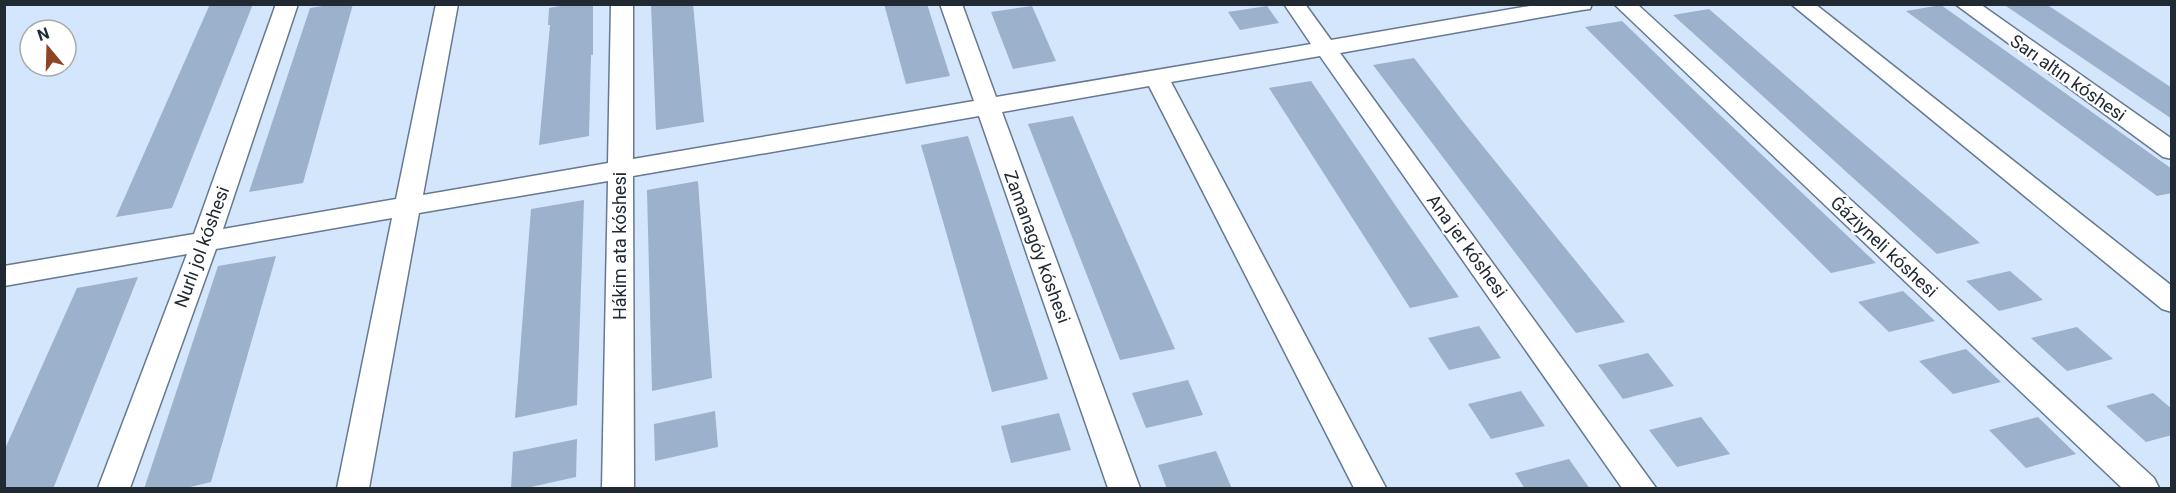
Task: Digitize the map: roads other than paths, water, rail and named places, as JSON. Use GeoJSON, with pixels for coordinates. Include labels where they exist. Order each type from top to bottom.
{"type":"FeatureCollection","features":[{"type":"Feature","properties":{"kind":"street","name":"Nurlı jol kóshesi"},"geometry":{"type":"LineString","coordinates":[[114,489],[205,242],[287,4]]}},
{"type":"Feature","properties":{"kind":"street"},"geometry":{"type":"LineString","coordinates":[[353,489],[447,4]]}},
{"type":"Feature","properties":{"kind":"street","name":"Hákim ata kóshesi"},"geometry":{"type":"LineString","coordinates":[[618,489],[622,4]]}},
{"type":"Feature","properties":{"kind":"street","name":"Zamanagóy kóshesi"},"geometry":{"type":"LineString","coordinates":[[951,4],[1124,489]]}},
{"type":"Feature","properties":{"kind":"street","name":"Ana jer kóshesi"},"geometry":{"type":"LineString","coordinates":[[1294,4],[1640,489]]}},
{"type":"Feature","properties":{"kind":"street"},"geometry":{"type":"LineString","coordinates":[[4,276],[1582,4]]}},
{"type":"Feature","properties":{"kind":"street","name":"Ǵáziyneli kóshesi"},"geometry":{"type":"LineString","coordinates":[[1624,4],[2143,489]]}},
{"type":"Feature","properties":{"kind":"street"},"geometry":{"type":"LineString","coordinates":[[1801,4],[2172,302]]}},
{"type":"Feature","properties":{"kind":"street","name":"Sarı altın kóshesi"},"geometry":{"type":"LineString","coordinates":[[1965,4],[2172,151]]}},
{"type":"Feature","properties":{"kind":"street"},"geometry":{"type":"LineString","coordinates":[[1157,78],[1370,489]]}}]}
